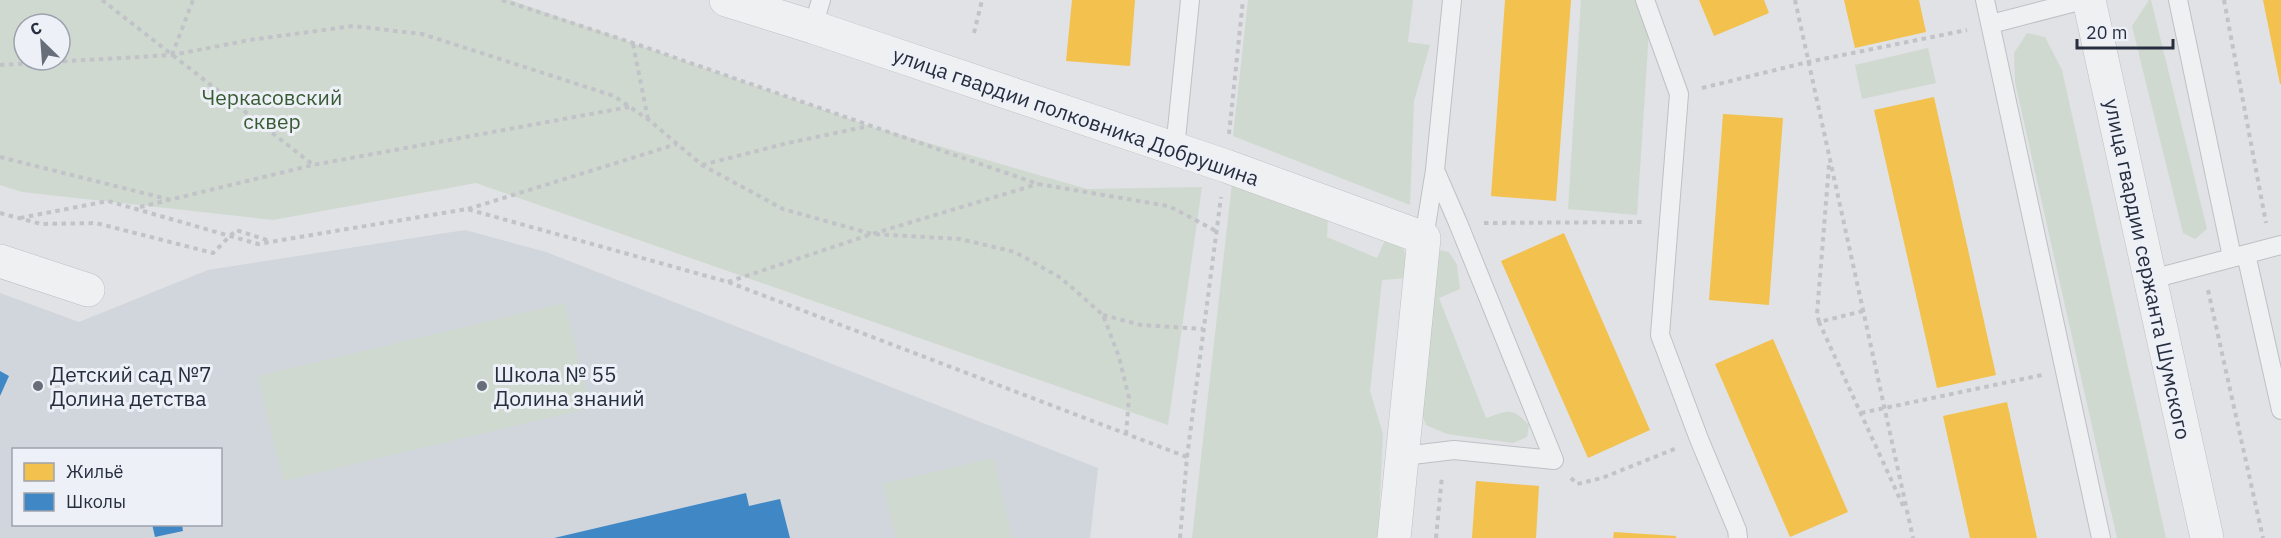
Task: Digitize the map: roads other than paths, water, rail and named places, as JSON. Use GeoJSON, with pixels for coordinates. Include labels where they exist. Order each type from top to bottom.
{"type":"FeatureCollection","features":[{"type":"Feature","properties":{"kind":"street","name":"улица гвардии полковника Добрушина"},"geometry":{"type":"LineString","coordinates":[[726,0],[817,13],[1175,149],[1424,238]]}},
{"type":"Feature","properties":{"kind":"street","name":"улица гвардии сержанта Шумского"},"geometry":{"type":"LineString","coordinates":[[2089,0],[2207,538]]}},
{"type":"Feature","properties":{"kind":"street"},"geometry":{"type":"LineString","coordinates":[[1394,538],[1424,238]]}},
{"type":"Feature","properties":{"kind":"street"},"geometry":{"type":"LineString","coordinates":[[0,261],[88,290]]}},
{"type":"Feature","properties":{"kind":"lane"},"geometry":{"type":"LineString","coordinates":[[1175,149],[1190,0]]}},
{"type":"Feature","properties":{"kind":"lane"},"geometry":{"type":"LineString","coordinates":[[1424,238],[1435,170],[1452,0]]}},
{"type":"Feature","properties":{"kind":"lane"},"geometry":{"type":"LineString","coordinates":[[1645,0],[1679,94],[1660,335],[1699,440],[1737,530],[1738,538]]}},
{"type":"Feature","properties":{"kind":"lane"},"geometry":{"type":"LineString","coordinates":[[1985,0],[2101,538]]}},
{"type":"Feature","properties":{"kind":"lane"},"geometry":{"type":"LineString","coordinates":[[1991,24],[2083,0]]}},
{"type":"Feature","properties":{"kind":"lane"},"geometry":{"type":"LineString","coordinates":[[2178,0],[2239,255],[2281,410]]}},
{"type":"Feature","properties":{"kind":"lane"},"geometry":{"type":"LineString","coordinates":[[1404,456],[1454,450],[1554,460],[1435,170]]}},
{"type":"Feature","properties":{"kind":"lane"},"geometry":{"type":"LineString","coordinates":[[2152,279],[2276,246]]}},
{"type":"Feature","properties":{"kind":"place","name":"Детский сад №7 Долина детства"},"geometry":{"type":"Point","coordinates":[38,386]}},
{"type":"Feature","properties":{"kind":"place","name":"Школа № 55 Долина знаний"},"geometry":{"type":"Point","coordinates":[482,386]}},
{"type":"Feature","properties":{"kind":"park label","name":"Черкасовский сквер"},"geometry":{"type":"Point","coordinates":[272,109]}}]}
